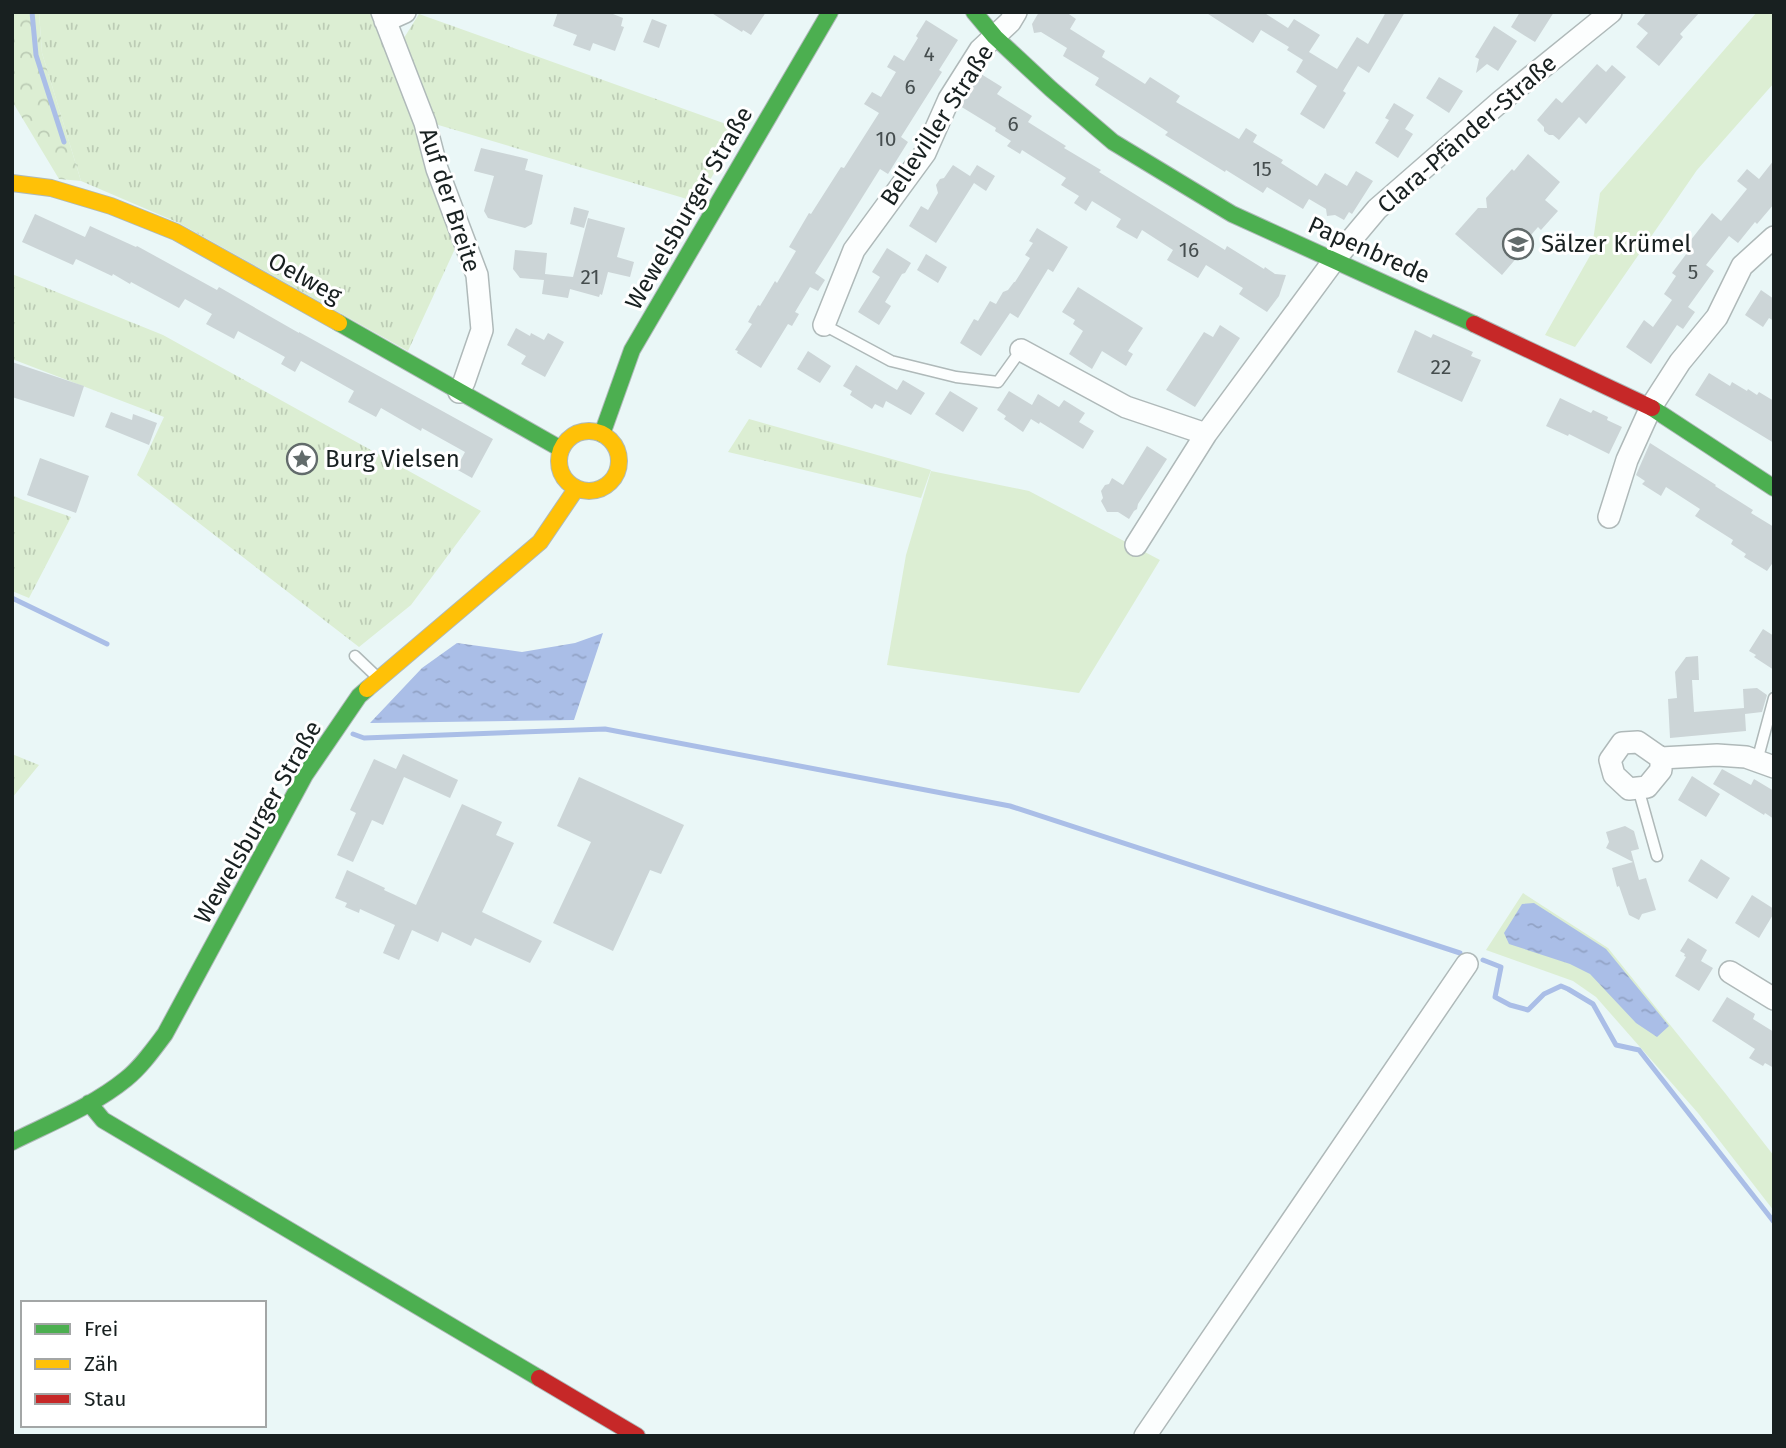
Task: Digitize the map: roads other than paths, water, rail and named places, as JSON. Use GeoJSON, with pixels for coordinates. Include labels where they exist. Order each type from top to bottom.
{"type":"FeatureCollection","features":[{"type":"Feature","properties":{"kind":"street"},"geometry":{"type":"LineString","coordinates":[[383,17],[405,12]]}},
{"type":"Feature","properties":{"kind":"street","name":"Wewelsburger Straße"},"geometry":{"type":"LineString","coordinates":[[602,434],[632,350],[830,12]]}},
{"type":"Feature","properties":{"kind":"street","name":"Papenbrede"},"geometry":{"type":"LineString","coordinates":[[974,12],[995,37],[1114,142],[1232,214],[1335,259],[1651,407],[1774,488]]}},
{"type":"Feature","properties":{"kind":"street","name":"Belleviller Straße"},"geometry":{"type":"LineString","coordinates":[[824,325],[854,250],[925,153],[949,99],[980,50],[1010,22],[1016,12]]}},
{"type":"Feature","properties":{"kind":"street","name":"Clara-Pfänder-Straße"},"geometry":{"type":"LineString","coordinates":[[1136,545],[1206,434],[1335,259],[1377,209],[1501,101],[1611,12]]}},
{"type":"Feature","properties":{"kind":"street","name":"Auf der Breite"},"geometry":{"type":"LineString","coordinates":[[383,17],[425,123],[437,169],[477,275],[482,330],[460,391]]}},
{"type":"Feature","properties":{"kind":"street","name":"Oelweg"},"geometry":{"type":"LineString","coordinates":[[12,183],[51,188],[111,206],[176,232],[561,449]]}},
{"type":"Feature","properties":{"kind":"street"},"geometry":{"type":"LineString","coordinates":[[1609,517],[1627,460],[1651,407],[1680,362],[1717,317],[1742,266],[1774,237]]}},
{"type":"Feature","properties":{"kind":"street"},"geometry":{"type":"LineString","coordinates":[[1021,350],[1126,407],[1206,434]]}},
{"type":"Feature","properties":{"kind":"street"},"geometry":{"type":"LineString","coordinates":[[592,431],[602,434],[609,438],[618,453],[620,463],[615,477],[605,488],[590,492],[576,489],[563,477],[559,464],[561,449],[574,435],[592,431]]}},
{"type":"Feature","properties":{"kind":"street","name":"Wewelsburger Straße"},"geometry":{"type":"LineString","coordinates":[[12,1142],[89,1102],[126,1079],[146,1059],[165,1034],[305,775],[359,695],[540,542],[576,489]]}},
{"type":"Feature","properties":{"kind":"street"},"geometry":{"type":"LineString","coordinates":[[1661,758],[1661,770],[1647,787],[1629,789],[1614,775],[1610,760],[1622,743],[1638,742],[1661,758],[1717,755],[1746,757],[1766,764]]}},
{"type":"Feature","properties":{"kind":"street"},"geometry":{"type":"LineString","coordinates":[[1146,1436],[1467,964]]}},
{"type":"Feature","properties":{"kind":"street"},"geometry":{"type":"LineString","coordinates":[[1730,972],[1774,999]]}},
{"type":"Feature","properties":{"kind":"street"},"geometry":{"type":"LineString","coordinates":[[89,1102],[103,1120],[637,1436]]}},
{"type":"Feature","properties":{"kind":"lane"},"geometry":{"type":"LineString","coordinates":[[824,325],[891,361],[956,377],[998,382],[1021,350]]}},
{"type":"Feature","properties":{"kind":"lane"},"geometry":{"type":"LineString","coordinates":[[355,656],[378,678]]}},
{"type":"Feature","properties":{"kind":"lane"},"geometry":{"type":"LineString","coordinates":[[1766,764],[1774,698]]}},
{"type":"Feature","properties":{"kind":"lane"},"geometry":{"type":"LineString","coordinates":[[1638,788],[1657,856]]}},
{"type":"Feature","properties":{"kind":"water"},"geometry":{"type":"Polygon","coordinates":[[[603,633],[574,720],[370,723],[422,668],[457,643],[522,652],[575,643],[603,633]]]}},
{"type":"Feature","properties":{"kind":"water"},"geometry":{"type":"Polygon","coordinates":[[[1534,903],[1606,949],[1669,1026],[1657,1037],[1636,1023],[1590,974],[1570,964],[1509,944],[1504,933],[1522,904],[1534,903]]]}},
{"type":"Feature","properties":{"kind":"waterway"},"geometry":{"type":"LineString","coordinates":[[32,12],[36,55],[64,142]]}},
{"type":"Feature","properties":{"kind":"waterway"},"geometry":{"type":"LineString","coordinates":[[12,598],[107,644]]}},
{"type":"Feature","properties":{"kind":"waterway"},"geometry":{"type":"LineString","coordinates":[[353,734],[364,738],[605,729],[1010,806],[1460,953]]}},
{"type":"Feature","properties":{"kind":"waterway"},"geometry":{"type":"LineString","coordinates":[[1483,960],[1501,967],[1495,997],[1510,1005],[1528,1010],[1544,994],[1561,986],[1593,1004],[1616,1045],[1639,1050],[1774,1222]]}},
{"type":"Feature","properties":{"kind":"place","name":"Sälzer Krümel"},"geometry":{"type":"Point","coordinates":[1518,244]}},
{"type":"Feature","properties":{"kind":"place","name":"Burg Vielsen"},"geometry":{"type":"Point","coordinates":[302,459]}}]}
